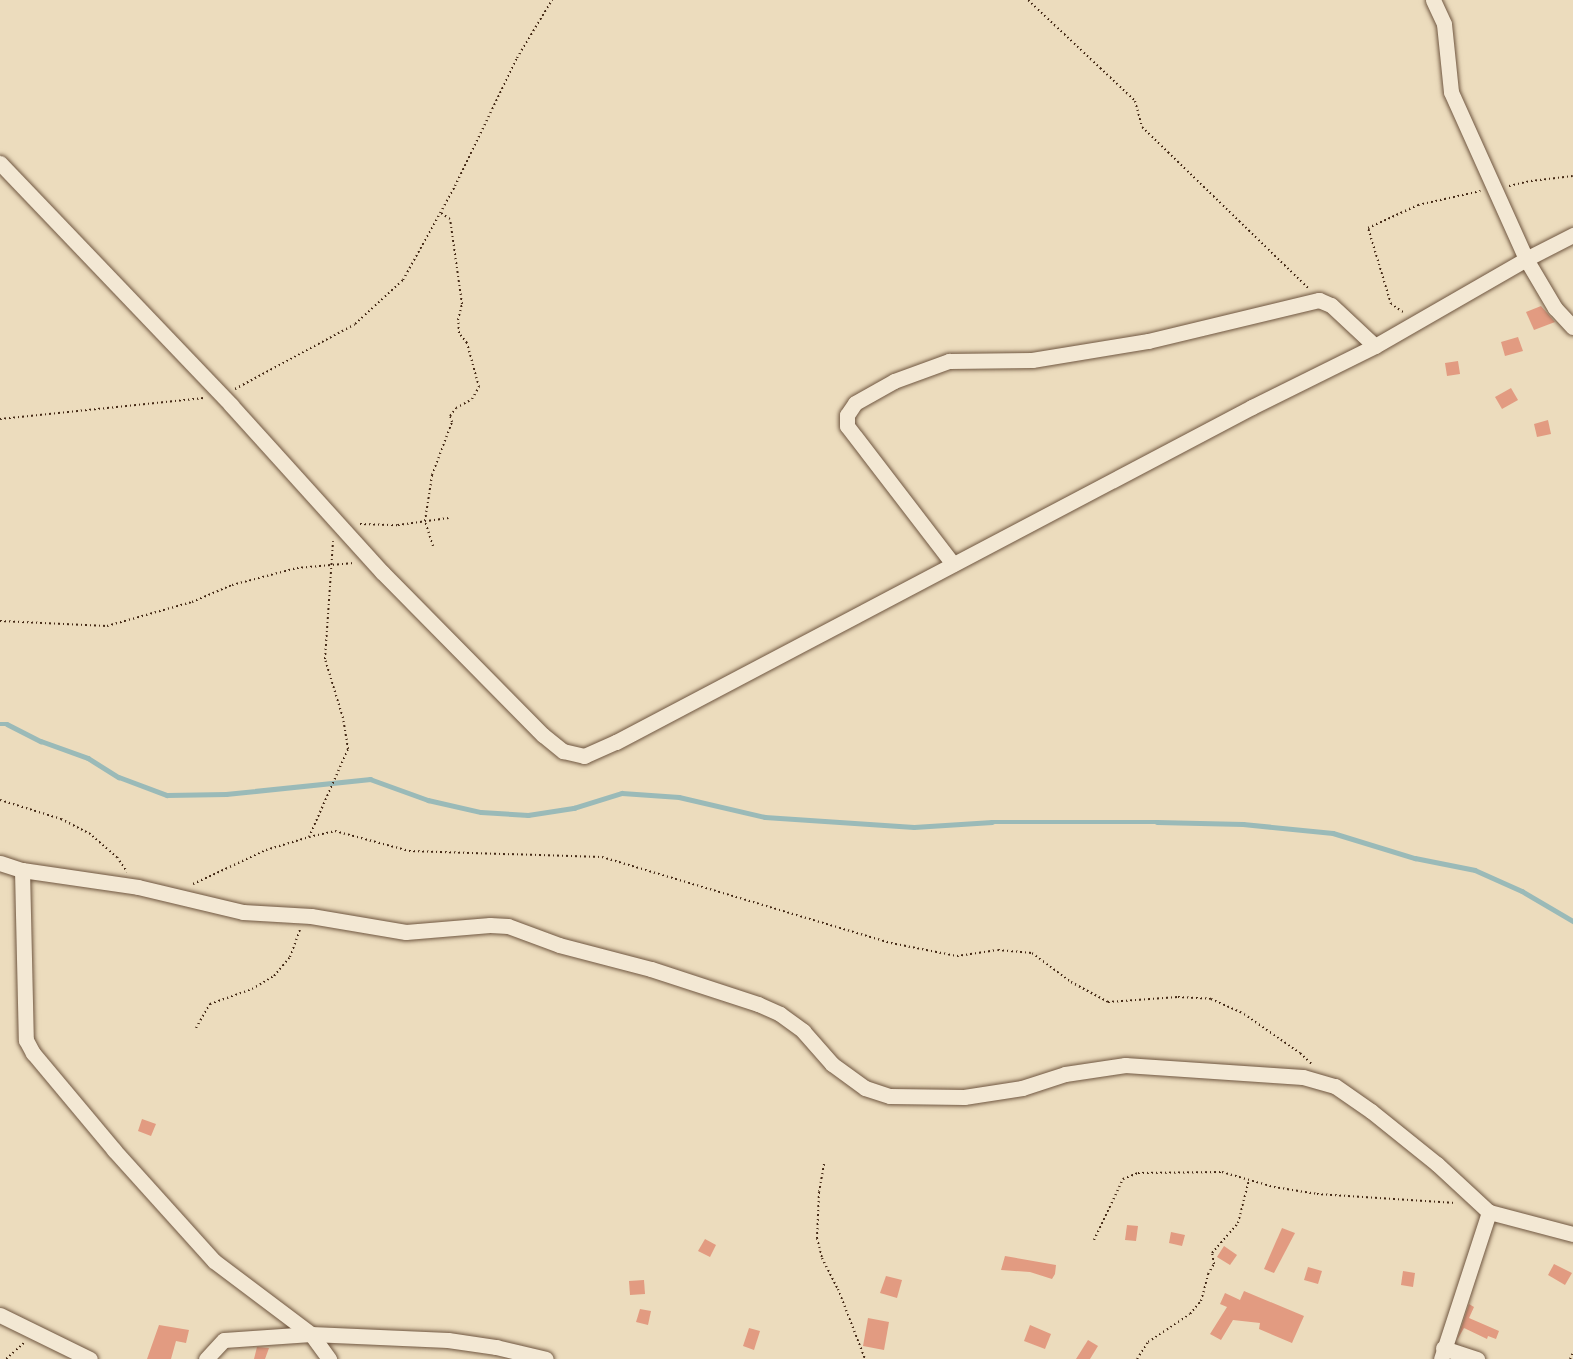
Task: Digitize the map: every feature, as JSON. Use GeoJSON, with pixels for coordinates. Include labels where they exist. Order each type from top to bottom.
{"type":"FeatureCollection","features":[{"type":"Feature","properties":{"kind":"street"},"geometry":{"type":"LineString","coordinates":[[1433,0],[1444,24],[1451,92],[1526,259],[1555,308],[1573,327]]}},
{"type":"Feature","properties":{"kind":"street"},"geometry":{"type":"LineString","coordinates":[[0,163],[222,396],[382,572],[543,735],[563,751],[584,756],[615,742],[1252,408],[1375,346],[1526,259],[1573,235]]}},
{"type":"Feature","properties":{"kind":"street"},"geometry":{"type":"LineString","coordinates":[[953,564],[847,426],[847,415],[855,403],[894,381],[949,361],[1032,360],[1148,341],[1319,300],[1331,305],[1375,346]]}},
{"type":"Feature","properties":{"kind":"street"},"geometry":{"type":"LineString","coordinates":[[0,863],[22,870],[138,887],[243,912],[311,916],[406,932],[490,924],[508,926],[559,945],[651,969],[758,1004],[780,1014],[803,1031],[832,1065],[865,1088],[890,1096],[964,1097],[1022,1088],[1065,1074],[1125,1065],[1303,1077],[1335,1086],[1371,1111],[1437,1164],[1489,1212],[1573,1234]]}},
{"type":"Feature","properties":{"kind":"street"},"geometry":{"type":"LineString","coordinates":[[22,870],[26,1040],[33,1053],[114,1150],[214,1261],[311,1334],[329,1359]]}},
{"type":"Feature","properties":{"kind":"street"},"geometry":{"type":"LineString","coordinates":[[1477,1359],[1442,1353],[1489,1212]]}},
{"type":"Feature","properties":{"kind":"street"},"geometry":{"type":"LineString","coordinates":[[0,1315],[90,1359]]}},
{"type":"Feature","properties":{"kind":"street"},"geometry":{"type":"LineString","coordinates":[[206,1359],[224,1340],[311,1334],[448,1340],[496,1347],[546,1359]]}},
{"type":"Feature","properties":{"kind":"path"},"geometry":{"type":"LineString","coordinates":[[0,419],[222,396],[355,324],[403,280],[441,213],[518,58],[552,0]]}},
{"type":"Feature","properties":{"kind":"path"},"geometry":{"type":"LineString","coordinates":[[1028,0],[1135,102],[1142,127],[1319,300]]}},
{"type":"Feature","properties":{"kind":"path"},"geometry":{"type":"LineString","coordinates":[[1496,190],[1531,181],[1573,176]]}},
{"type":"Feature","properties":{"kind":"path"},"geometry":{"type":"LineString","coordinates":[[1418,322],[1390,304],[1368,228],[1418,205],[1476,191]]}},
{"type":"Feature","properties":{"kind":"path"},"geometry":{"type":"LineString","coordinates":[[433,546],[424,521],[429,486],[452,423],[450,416],[456,408],[472,399],[479,387],[467,342],[459,333],[458,320],[462,304],[450,219],[441,213]]}},
{"type":"Feature","properties":{"kind":"path"},"geometry":{"type":"LineString","coordinates":[[309,837],[348,749],[344,718],[326,659],[329,566],[336,521],[398,525],[449,518]]}},
{"type":"Feature","properties":{"kind":"path"},"geometry":{"type":"LineString","coordinates":[[0,621],[107,626],[192,602],[232,585],[297,568],[357,563]]}},
{"type":"Feature","properties":{"kind":"path"},"geometry":{"type":"LineString","coordinates":[[0,800],[61,819],[89,832],[117,857],[138,887]]}},
{"type":"Feature","properties":{"kind":"path"},"geometry":{"type":"LineString","coordinates":[[190,886],[266,850],[335,831],[410,851],[602,857],[891,943],[957,956],[998,950],[1032,952],[1071,982],[1108,1002],[1178,997],[1211,999],[1244,1014],[1300,1053],[1318,1070]]}},
{"type":"Feature","properties":{"kind":"path"},"geometry":{"type":"LineString","coordinates":[[196,1028],[210,1004],[252,989],[274,976],[290,957],[298,932],[311,916]]}},
{"type":"Feature","properties":{"kind":"path"},"geometry":{"type":"LineString","coordinates":[[824,1164],[819,1192],[817,1238],[822,1258],[838,1289],[865,1359]]}},
{"type":"Feature","properties":{"kind":"path"},"geometry":{"type":"LineString","coordinates":[[1094,1239],[1123,1179],[1138,1173],[1222,1172],[1275,1187],[1317,1194],[1376,1196],[1428,1203],[1459,1203],[1473,1197]]}},
{"type":"Feature","properties":{"kind":"path"},"geometry":{"type":"LineString","coordinates":[[1137,1359],[1148,1341],[1190,1314],[1201,1300],[1208,1274],[1214,1264],[1212,1253],[1238,1222],[1249,1180]]}},
{"type":"Feature","properties":{"kind":"path"},"geometry":{"type":"LineString","coordinates":[[6,1359],[36,1333]]}},
{"type":"Feature","properties":{"kind":"path"},"geometry":{"type":"LineString","coordinates":[[1570,1359],[1573,1353]]}},
{"type":"Feature","properties":{"kind":"building"},"geometry":{"type":"Polygon","coordinates":[[[1541,306],[1555,322],[1534,330],[1526,312],[1541,306]]]}},
{"type":"Feature","properties":{"kind":"building"},"geometry":{"type":"Polygon","coordinates":[[[1518,337],[1523,351],[1505,356],[1501,342],[1518,337]]]}},
{"type":"Feature","properties":{"kind":"building"},"geometry":{"type":"Polygon","coordinates":[[[1458,361],[1460,374],[1447,376],[1445,363],[1458,361]]]}},
{"type":"Feature","properties":{"kind":"building"},"geometry":{"type":"Polygon","coordinates":[[[1511,388],[1518,400],[1502,409],[1495,397],[1511,388]]]}},
{"type":"Feature","properties":{"kind":"building"},"geometry":{"type":"Polygon","coordinates":[[[1548,420],[1551,434],[1537,437],[1534,424],[1548,420]]]}},
{"type":"Feature","properties":{"kind":"building"},"geometry":{"type":"Polygon","coordinates":[[[142,1119],[156,1124],[151,1136],[138,1131],[142,1119]]]}},
{"type":"Feature","properties":{"kind":"building"},"geometry":{"type":"Polygon","coordinates":[[[1127,1225],[1138,1226],[1136,1241],[1125,1240],[1127,1225]]]}},
{"type":"Feature","properties":{"kind":"building"},"geometry":{"type":"Polygon","coordinates":[[[1282,1228],[1295,1233],[1274,1273],[1264,1269],[1282,1228]]]}},
{"type":"Feature","properties":{"kind":"building"},"geometry":{"type":"Polygon","coordinates":[[[1171,1232],[1185,1235],[1182,1246],[1169,1243],[1171,1232]]]}},
{"type":"Feature","properties":{"kind":"building"},"geometry":{"type":"Polygon","coordinates":[[[705,1239],[716,1245],[710,1257],[698,1251],[705,1239]]]}},
{"type":"Feature","properties":{"kind":"building"},"geometry":{"type":"Polygon","coordinates":[[[1224,1246],[1237,1255],[1230,1265],[1217,1257],[1224,1246]]]}},
{"type":"Feature","properties":{"kind":"building"},"geometry":{"type":"Polygon","coordinates":[[[1005,1256],[1056,1265],[1055,1274],[1052,1279],[1030,1272],[1001,1270],[1005,1256]]]}},
{"type":"Feature","properties":{"kind":"building"},"geometry":{"type":"Polygon","coordinates":[[[1554,1264],[1572,1273],[1565,1285],[1548,1275],[1554,1264]]]}},
{"type":"Feature","properties":{"kind":"building"},"geometry":{"type":"Polygon","coordinates":[[[1308,1267],[1322,1271],[1318,1284],[1304,1280],[1308,1267]]]}},
{"type":"Feature","properties":{"kind":"building"},"geometry":{"type":"Polygon","coordinates":[[[1403,1271],[1415,1273],[1413,1287],[1401,1285],[1403,1271]]]}},
{"type":"Feature","properties":{"kind":"building"},"geometry":{"type":"Polygon","coordinates":[[[886,1276],[902,1280],[897,1298],[880,1293],[886,1276]]]}},
{"type":"Feature","properties":{"kind":"building"},"geometry":{"type":"Polygon","coordinates":[[[644,1280],[645,1294],[630,1295],[629,1281],[644,1280]]]}},
{"type":"Feature","properties":{"kind":"building"},"geometry":{"type":"Polygon","coordinates":[[[1244,1291],[1304,1316],[1292,1343],[1259,1329],[1260,1323],[1233,1320],[1221,1340],[1210,1334],[1227,1307],[1220,1304],[1225,1293],[1240,1300],[1244,1291]]]}},
{"type":"Feature","properties":{"kind":"building"},"geometry":{"type":"Polygon","coordinates":[[[1469,1304],[1474,1307],[1469,1318],[1499,1331],[1496,1339],[1488,1336],[1487,1339],[1464,1328],[1457,1340],[1469,1304]]]}},
{"type":"Feature","properties":{"kind":"building"},"geometry":{"type":"Polygon","coordinates":[[[640,1309],[651,1311],[648,1325],[636,1322],[640,1309]]]}},
{"type":"Feature","properties":{"kind":"building"},"geometry":{"type":"Polygon","coordinates":[[[868,1318],[889,1322],[884,1350],[863,1346],[868,1318]]]}},
{"type":"Feature","properties":{"kind":"building"},"geometry":{"type":"Polygon","coordinates":[[[159,1325],[189,1330],[186,1343],[176,1341],[171,1359],[147,1359],[159,1325]]]}},
{"type":"Feature","properties":{"kind":"building"},"geometry":{"type":"Polygon","coordinates":[[[1030,1325],[1051,1334],[1045,1349],[1024,1341],[1030,1325]]]}},
{"type":"Feature","properties":{"kind":"building"},"geometry":{"type":"Polygon","coordinates":[[[749,1328],[760,1331],[754,1350],[743,1346],[749,1328]]]}},
{"type":"Feature","properties":{"kind":"building"},"geometry":{"type":"Polygon","coordinates":[[[1088,1340],[1098,1346],[1090,1359],[1076,1359],[1088,1340]]]}},
{"type":"Feature","properties":{"kind":"building"},"geometry":{"type":"Polygon","coordinates":[[[257,1347],[269,1348],[265,1359],[254,1359],[257,1347]]]}},
{"type":"Feature","properties":{"kind":"waterway"},"geometry":{"type":"LineString","coordinates":[[0,724],[7,724],[41,741],[88,758],[119,777],[167,795],[226,794],[370,779],[428,800],[481,812],[528,815],[574,808],[622,793],[679,797],[765,817],[914,827],[992,822],[1157,822],[1243,824],[1333,833],[1415,858],[1475,870],[1522,891],[1573,921]]}}]}
